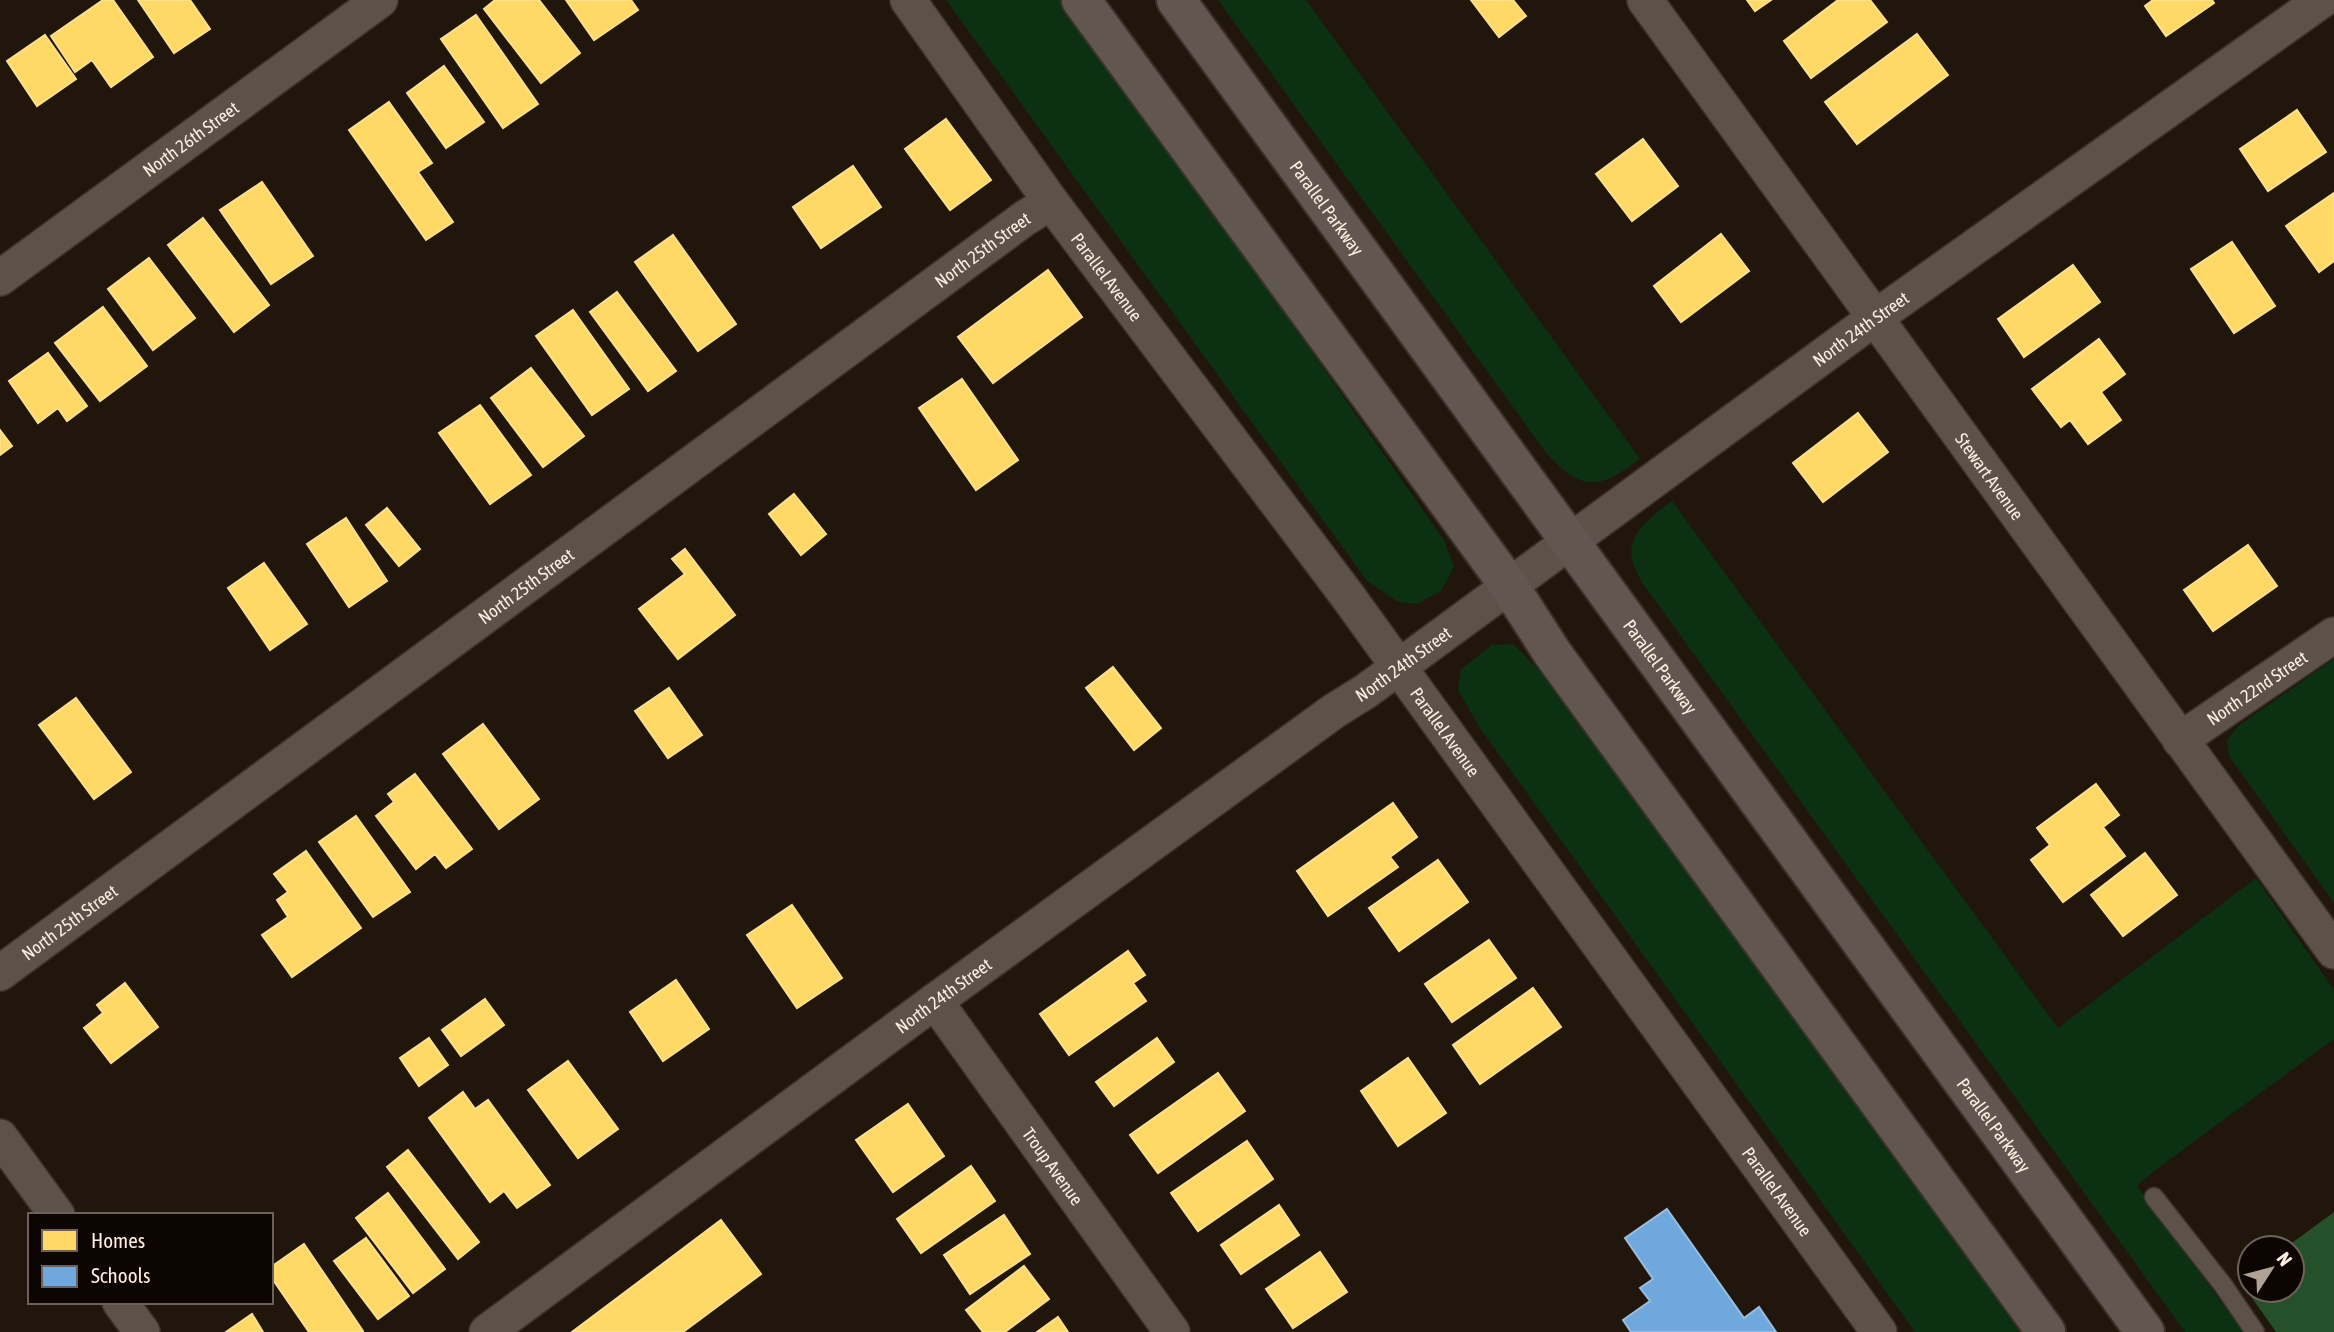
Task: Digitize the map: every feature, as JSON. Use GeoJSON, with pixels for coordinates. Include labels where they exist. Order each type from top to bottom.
{"type":"FeatureCollection","features":[{"type":"Feature","properties":{"kind":"main road"},"geometry":{"type":"LineString","coordinates":[[1081,0],[1510,587],[1553,654],[2046,1332]]}},
{"type":"Feature","properties":{"kind":"main road","name":"Parallel Parkway"},"geometry":{"type":"LineString","coordinates":[[1177,0],[2145,1332]]}},
{"type":"Feature","properties":{"kind":"street","name":"North 26th Street"},"geometry":{"type":"LineString","coordinates":[[0,278],[380,0]]}},
{"type":"Feature","properties":{"kind":"street","name":"Parallel Avenue"},"geometry":{"type":"LineString","coordinates":[[908,0],[1051,202],[1349,598],[1879,1332]]}},
{"type":"Feature","properties":{"kind":"street","name":"Stewart Avenue"},"geometry":{"type":"LineString","coordinates":[[1645,0],[2334,951]]}},
{"type":"Feature","properties":{"kind":"street","name":"North 24th Street"},"geometry":{"type":"LineString","coordinates":[[487,1332],[935,1001],[1510,587],[1876,317],[2324,0]]}},
{"type":"Feature","properties":{"kind":"street"},"geometry":{"type":"LineString","coordinates":[[2324,0],[2334,10]]}},
{"type":"Feature","properties":{"kind":"street","name":"North 25th Street"},"geometry":{"type":"LineString","coordinates":[[0,973],[1051,202]]}},
{"type":"Feature","properties":{"kind":"street","name":"North 22nd Street"},"geometry":{"type":"LineString","coordinates":[[2179,740],[2334,635]]}},
{"type":"Feature","properties":{"kind":"street","name":"Troup Avenue"},"geometry":{"type":"LineString","coordinates":[[935,1001],[1172,1332]]}},
{"type":"Feature","properties":{"kind":"street"},"geometry":{"type":"LineString","coordinates":[[0,1137],[56,1213]]}},
{"type":"Feature","properties":{"kind":"street"},"geometry":{"type":"LineString","coordinates":[[121,1304],[142,1332]]}},
{"type":"Feature","properties":{"kind":"lane"},"geometry":{"type":"LineString","coordinates":[[2154,1197],[2223,1285],[2255,1332]]}},
{"type":"Feature","properties":{"kind":"green space"},"geometry":{"type":"Polygon","coordinates":[[[946,0],[1060,0],[1168,147],[1444,540],[1454,567],[1441,591],[1417,604],[1398,602],[1367,581],[946,0]]]}},
{"type":"Feature","properties":{"kind":"green space"},"geometry":{"type":"Polygon","coordinates":[[[1218,0],[1306,0],[1640,459],[1613,476],[1592,482],[1582,481],[1571,475],[1547,454],[1218,0]]]}},
{"type":"Feature","properties":{"kind":"green space"},"geometry":{"type":"Polygon","coordinates":[[[1672,501],[2058,1028],[2256,878],[2334,990],[2334,1039],[2137,1186],[2243,1332],[2185,1332],[1641,581],[1632,560],[1633,541],[1643,526],[1672,501]]]}},
{"type":"Feature","properties":{"kind":"green space"},"geometry":{"type":"Polygon","coordinates":[[[1514,644],[1577,718],[2020,1332],[1915,1332],[1480,728],[1458,690],[1461,669],[1492,645],[1514,644]]]}},
{"type":"Feature","properties":{"kind":"green space"},"geometry":{"type":"Polygon","coordinates":[[[2334,659],[2334,903],[2229,756],[2227,740],[2238,726],[2334,659]]]}},
{"type":"Feature","properties":{"kind":"green space"},"geometry":{"type":"Polygon","coordinates":[[[2334,1212],[2334,1332],[2276,1332],[2256,1304],[2306,1304],[2304,1234],[2334,1212]]]}},
{"type":"Feature","properties":{"kind":"building: Homes"},"geometry":{"type":"Polygon","coordinates":[[[103,0],[113,0],[153,57],[111,87],[92,60],[75,72],[51,36],[103,0]]]}},
{"type":"Feature","properties":{"kind":"building: Homes"},"geometry":{"type":"Polygon","coordinates":[[[138,0],[190,0],[210,29],[174,53],[138,0]]]}},
{"type":"Feature","properties":{"kind":"building: Homes"},"geometry":{"type":"Polygon","coordinates":[[[495,0],[539,0],[580,53],[541,83],[484,9],[495,0]]]}},
{"type":"Feature","properties":{"kind":"building: Homes"},"geometry":{"type":"Polygon","coordinates":[[[566,0],[631,0],[638,10],[594,40],[566,0]]]}},
{"type":"Feature","properties":{"kind":"building: Homes"},"geometry":{"type":"Polygon","coordinates":[[[1471,0],[1513,0],[1526,16],[1499,37],[1471,0]]]}},
{"type":"Feature","properties":{"kind":"building: Homes"},"geometry":{"type":"Polygon","coordinates":[[[1747,0],[1771,0],[1755,11],[1747,0]]]}},
{"type":"Feature","properties":{"kind":"building: Homes"},"geometry":{"type":"Polygon","coordinates":[[[1838,0],[1870,0],[1887,22],[1811,78],[1784,41],[1838,0]]]}},
{"type":"Feature","properties":{"kind":"building: Homes"},"geometry":{"type":"Polygon","coordinates":[[[2153,0],[2212,0],[2214,3],[2166,36],[2145,6],[2153,0]]]}},
{"type":"Feature","properties":{"kind":"building: Homes"},"geometry":{"type":"Polygon","coordinates":[[[476,15],[538,104],[503,128],[441,39],[476,15]]]}},
{"type":"Feature","properties":{"kind":"building: Homes"},"geometry":{"type":"Polygon","coordinates":[[[1917,34],[1948,75],[1857,144],[1825,102],[1917,34]]]}},
{"type":"Feature","properties":{"kind":"building: Homes"},"geometry":{"type":"Polygon","coordinates":[[[45,35],[76,79],[37,106],[7,61],[45,35]]]}},
{"type":"Feature","properties":{"kind":"building: Homes"},"geometry":{"type":"Polygon","coordinates":[[[444,66],[484,122],[446,148],[407,93],[444,66]]]}},
{"type":"Feature","properties":{"kind":"building: Homes"},"geometry":{"type":"Polygon","coordinates":[[[389,102],[432,163],[418,172],[453,222],[426,240],[349,130],[389,102]]]}},
{"type":"Feature","properties":{"kind":"building: Homes"},"geometry":{"type":"Polygon","coordinates":[[[2297,110],[2326,152],[2268,191],[2240,149],[2297,110]]]}},
{"type":"Feature","properties":{"kind":"building: Homes"},"geometry":{"type":"Polygon","coordinates":[[[946,119],[991,180],[950,210],[905,149],[946,119]]]}},
{"type":"Feature","properties":{"kind":"building: Homes"},"geometry":{"type":"Polygon","coordinates":[[[1643,139],[1678,186],[1632,221],[1596,174],[1643,139]]]}},
{"type":"Feature","properties":{"kind":"building: Homes"},"geometry":{"type":"Polygon","coordinates":[[[853,166],[881,207],[821,248],[793,207],[853,166]]]}},
{"type":"Feature","properties":{"kind":"building: Homes"},"geometry":{"type":"Polygon","coordinates":[[[262,182],[313,256],[271,284],[220,210],[262,182]]]}},
{"type":"Feature","properties":{"kind":"building: Homes"},"geometry":{"type":"Polygon","coordinates":[[[2334,193],[2334,261],[2319,272],[2286,226],[2334,193]]]}},
{"type":"Feature","properties":{"kind":"building: Homes"},"geometry":{"type":"Polygon","coordinates":[[[203,218],[269,305],[234,332],[168,245],[203,218]]]}},
{"type":"Feature","properties":{"kind":"building: Homes"},"geometry":{"type":"Polygon","coordinates":[[[1721,234],[1749,271],[1681,322],[1654,286],[1721,234]]]}},
{"type":"Feature","properties":{"kind":"building: Homes"},"geometry":{"type":"Polygon","coordinates":[[[673,235],[736,324],[698,351],[635,262],[673,235]]]}},
{"type":"Feature","properties":{"kind":"building: Homes"},"geometry":{"type":"Polygon","coordinates":[[[2232,242],[2275,306],[2234,333],[2191,269],[2232,242]]]}},
{"type":"Feature","properties":{"kind":"building: Homes"},"geometry":{"type":"Polygon","coordinates":[[[149,258],[195,318],[153,350],[108,289],[149,258]]]}},
{"type":"Feature","properties":{"kind":"building: Homes"},"geometry":{"type":"Polygon","coordinates":[[[2073,265],[2100,302],[2024,357],[1998,319],[2073,265]]]}},
{"type":"Feature","properties":{"kind":"building: Homes"},"geometry":{"type":"Polygon","coordinates":[[[1048,270],[1082,317],[993,383],[958,337],[1048,270]]]}},
{"type":"Feature","properties":{"kind":"building: Homes"},"geometry":{"type":"Polygon","coordinates":[[[617,292],[676,371],[648,391],[590,312],[617,292]]]}},
{"type":"Feature","properties":{"kind":"building: Homes"},"geometry":{"type":"Polygon","coordinates":[[[103,307],[147,366],[100,401],[55,343],[103,307]]]}},
{"type":"Feature","properties":{"kind":"building: Homes"},"geometry":{"type":"Polygon","coordinates":[[[573,310],[629,389],[592,415],[536,336],[573,310]]]}},
{"type":"Feature","properties":{"kind":"building: Homes"},"geometry":{"type":"Polygon","coordinates":[[[2099,339],[2125,374],[2101,392],[2121,420],[2088,444],[2070,420],[2061,427],[2032,389],[2099,339]]]}},
{"type":"Feature","properties":{"kind":"building: Homes"},"geometry":{"type":"Polygon","coordinates":[[[48,353],[87,406],[67,421],[58,408],[38,423],[9,381],[48,353]]]}},
{"type":"Feature","properties":{"kind":"building: Homes"},"geometry":{"type":"Polygon","coordinates":[[[531,368],[584,436],[543,467],[491,398],[531,368]]]}},
{"type":"Feature","properties":{"kind":"building: Homes"},"geometry":{"type":"Polygon","coordinates":[[[962,379],[1018,460],[976,490],[919,408],[962,379]]]}},
{"type":"Feature","properties":{"kind":"building: Homes"},"geometry":{"type":"Polygon","coordinates":[[[480,405],[531,475],[490,504],[439,433],[480,405]]]}},
{"type":"Feature","properties":{"kind":"building: Homes"},"geometry":{"type":"Polygon","coordinates":[[[1858,413],[1888,452],[1823,502],[1793,463],[1858,413]]]}},
{"type":"Feature","properties":{"kind":"building: Homes"},"geometry":{"type":"Polygon","coordinates":[[[0,430],[12,446],[0,455],[0,430]]]}},
{"type":"Feature","properties":{"kind":"building: Homes"},"geometry":{"type":"Polygon","coordinates":[[[794,494],[826,534],[801,555],[769,514],[794,494]]]}},
{"type":"Feature","properties":{"kind":"building: Homes"},"geometry":{"type":"Polygon","coordinates":[[[387,508],[420,549],[399,566],[366,525],[387,508]]]}},
{"type":"Feature","properties":{"kind":"building: Homes"},"geometry":{"type":"Polygon","coordinates":[[[346,518],[387,581],[349,607],[307,544],[346,518]]]}},
{"type":"Feature","properties":{"kind":"building: Homes"},"geometry":{"type":"Polygon","coordinates":[[[2248,545],[2277,586],[2213,631],[2184,590],[2248,545]]]}},
{"type":"Feature","properties":{"kind":"building: Homes"},"geometry":{"type":"Polygon","coordinates":[[[685,549],[735,615],[678,659],[639,609],[685,574],[672,559],[685,549]]]}},
{"type":"Feature","properties":{"kind":"building: Homes"},"geometry":{"type":"Polygon","coordinates":[[[264,563],[307,624],[270,650],[228,588],[264,563]]]}},
{"type":"Feature","properties":{"kind":"building: Homes"},"geometry":{"type":"Polygon","coordinates":[[[1113,667],[1161,728],[1134,750],[1086,688],[1113,667]]]}},
{"type":"Feature","properties":{"kind":"building: Homes"},"geometry":{"type":"Polygon","coordinates":[[[669,688],[702,735],[668,758],[635,711],[669,688]]]}},
{"type":"Feature","properties":{"kind":"building: Homes"},"geometry":{"type":"Polygon","coordinates":[[[76,698],[131,772],[94,799],[39,725],[76,698]]]}},
{"type":"Feature","properties":{"kind":"building: Homes"},"geometry":{"type":"Polygon","coordinates":[[[483,724],[539,799],[499,829],[443,754],[483,724]]]}},
{"type":"Feature","properties":{"kind":"building: Homes"},"geometry":{"type":"Polygon","coordinates":[[[415,774],[472,849],[446,868],[435,854],[416,869],[376,816],[394,802],[388,794],[415,774]]]}},
{"type":"Feature","properties":{"kind":"building: Homes"},"geometry":{"type":"Polygon","coordinates":[[[2096,784],[2119,815],[2103,827],[2125,856],[2063,902],[2031,860],[2050,845],[2037,828],[2096,784]]]}},
{"type":"Feature","properties":{"kind":"building: Homes"},"geometry":{"type":"Polygon","coordinates":[[[1393,803],[1417,837],[1390,857],[1398,867],[1328,916],[1297,871],[1393,803]]]}},
{"type":"Feature","properties":{"kind":"building: Homes"},"geometry":{"type":"Polygon","coordinates":[[[356,816],[410,892],[373,917],[319,842],[356,816]]]}},
{"type":"Feature","properties":{"kind":"building: Homes"},"geometry":{"type":"Polygon","coordinates":[[[306,851],[361,928],[292,977],[262,935],[288,917],[277,900],[288,892],[274,874],[306,851]]]}},
{"type":"Feature","properties":{"kind":"building: Homes"},"geometry":{"type":"Polygon","coordinates":[[[2145,853],[2177,895],[2123,936],[2091,895],[2145,853]]]}},
{"type":"Feature","properties":{"kind":"building: Homes"},"geometry":{"type":"Polygon","coordinates":[[[1438,860],[1468,902],[1399,951],[1369,908],[1438,860]]]}},
{"type":"Feature","properties":{"kind":"building: Homes"},"geometry":{"type":"Polygon","coordinates":[[[792,905],[842,978],[797,1008],[747,935],[792,905]]]}},
{"type":"Feature","properties":{"kind":"building: Homes"},"geometry":{"type":"Polygon","coordinates":[[[1489,940],[1516,978],[1452,1022],[1425,984],[1489,940]]]}},
{"type":"Feature","properties":{"kind":"building: Homes"},"geometry":{"type":"Polygon","coordinates":[[[1128,951],[1145,975],[1133,983],[1146,1001],[1069,1055],[1040,1014],[1128,951]]]}},
{"type":"Feature","properties":{"kind":"building: Homes"},"geometry":{"type":"Polygon","coordinates":[[[676,980],[709,1029],[663,1061],[630,1012],[676,980]]]}},
{"type":"Feature","properties":{"kind":"building: Homes"},"geometry":{"type":"Polygon","coordinates":[[[125,983],[158,1027],[111,1063],[84,1028],[103,1013],[97,1005],[125,983]]]}},
{"type":"Feature","properties":{"kind":"building: Homes"},"geometry":{"type":"Polygon","coordinates":[[[1533,988],[1561,1027],[1480,1084],[1453,1045],[1533,988]]]}},
{"type":"Feature","properties":{"kind":"building: Homes"},"geometry":{"type":"Polygon","coordinates":[[[485,999],[504,1025],[461,1056],[442,1030],[485,999]]]}},
{"type":"Feature","properties":{"kind":"building: Homes"},"geometry":{"type":"Polygon","coordinates":[[[429,1038],[448,1065],[419,1086],[400,1058],[429,1038]]]}},
{"type":"Feature","properties":{"kind":"building: Homes"},"geometry":{"type":"Polygon","coordinates":[[[1157,1038],[1174,1062],[1114,1106],[1096,1082],[1157,1038]]]}},
{"type":"Feature","properties":{"kind":"building: Homes"},"geometry":{"type":"Polygon","coordinates":[[[1408,1058],[1446,1113],[1398,1146],[1361,1091],[1408,1058]]]}},
{"type":"Feature","properties":{"kind":"building: Homes"},"geometry":{"type":"Polygon","coordinates":[[[568,1061],[618,1129],[578,1158],[528,1090],[568,1061]]]}},
{"type":"Feature","properties":{"kind":"building: Homes"},"geometry":{"type":"Polygon","coordinates":[[[1218,1073],[1245,1111],[1158,1173],[1130,1135],[1218,1073]]]}},
{"type":"Feature","properties":{"kind":"building: Homes"},"geometry":{"type":"Polygon","coordinates":[[[463,1092],[475,1109],[488,1100],[550,1185],[517,1208],[504,1191],[490,1202],[429,1118],[463,1092]]]}},
{"type":"Feature","properties":{"kind":"building: Homes"},"geometry":{"type":"Polygon","coordinates":[[[908,1104],[944,1156],[893,1192],[856,1140],[908,1104]]]}},
{"type":"Feature","properties":{"kind":"building: Homes"},"geometry":{"type":"Polygon","coordinates":[[[1247,1141],[1273,1179],[1198,1231],[1171,1193],[1247,1141]]]}},
{"type":"Feature","properties":{"kind":"building: Homes"},"geometry":{"type":"Polygon","coordinates":[[[408,1150],[479,1242],[458,1259],[387,1167],[408,1150]]]}},
{"type":"Feature","properties":{"kind":"building: Homes"},"geometry":{"type":"Polygon","coordinates":[[[971,1166],[995,1201],[921,1253],[897,1219],[971,1166]]]}},
{"type":"Feature","properties":{"kind":"building: Homes"},"geometry":{"type":"Polygon","coordinates":[[[388,1193],[445,1269],[413,1293],[356,1218],[388,1193]]]}},
{"type":"Feature","properties":{"kind":"building: Homes"},"geometry":{"type":"Polygon","coordinates":[[[1279,1205],[1299,1235],[1241,1274],[1221,1245],[1279,1205]]]}},
{"type":"Feature","properties":{"kind":"building: Homes"},"geometry":{"type":"Polygon","coordinates":[[[1004,1215],[1030,1254],[970,1294],[944,1255],[1004,1215]]]}},
{"type":"Feature","properties":{"kind":"building: Homes"},"geometry":{"type":"Polygon","coordinates":[[[721,1220],[761,1274],[683,1332],[572,1332],[721,1220]]]}},
{"type":"Feature","properties":{"kind":"building: Homes"},"geometry":{"type":"Polygon","coordinates":[[[366,1238],[409,1296],[378,1319],[334,1261],[366,1238]]]}},
{"type":"Feature","properties":{"kind":"building: Homes"},"geometry":{"type":"Polygon","coordinates":[[[304,1244],[363,1332],[309,1332],[273,1280],[273,1266],[304,1244]]]}},
{"type":"Feature","properties":{"kind":"building: Homes"},"geometry":{"type":"Polygon","coordinates":[[[1320,1252],[1347,1292],[1293,1328],[1266,1289],[1320,1252]]]}},
{"type":"Feature","properties":{"kind":"building: Homes"},"geometry":{"type":"Polygon","coordinates":[[[1024,1266],[1049,1299],[1005,1332],[983,1332],[966,1310],[1024,1266]]]}},
{"type":"Feature","properties":{"kind":"building: Homes"},"geometry":{"type":"Polygon","coordinates":[[[252,1314],[263,1332],[226,1332],[252,1314]]]}},
{"type":"Feature","properties":{"kind":"building: Homes"},"geometry":{"type":"Polygon","coordinates":[[[1058,1317],[1068,1332],[1037,1332],[1058,1317]]]}},
{"type":"Feature","properties":{"kind":"building: Schools"},"geometry":{"type":"Polygon","coordinates":[[[1667,1209],[1744,1318],[1759,1307],[1776,1332],[1631,1332],[1623,1320],[1650,1301],[1640,1288],[1653,1279],[1625,1238],[1667,1209]]]}}]}
